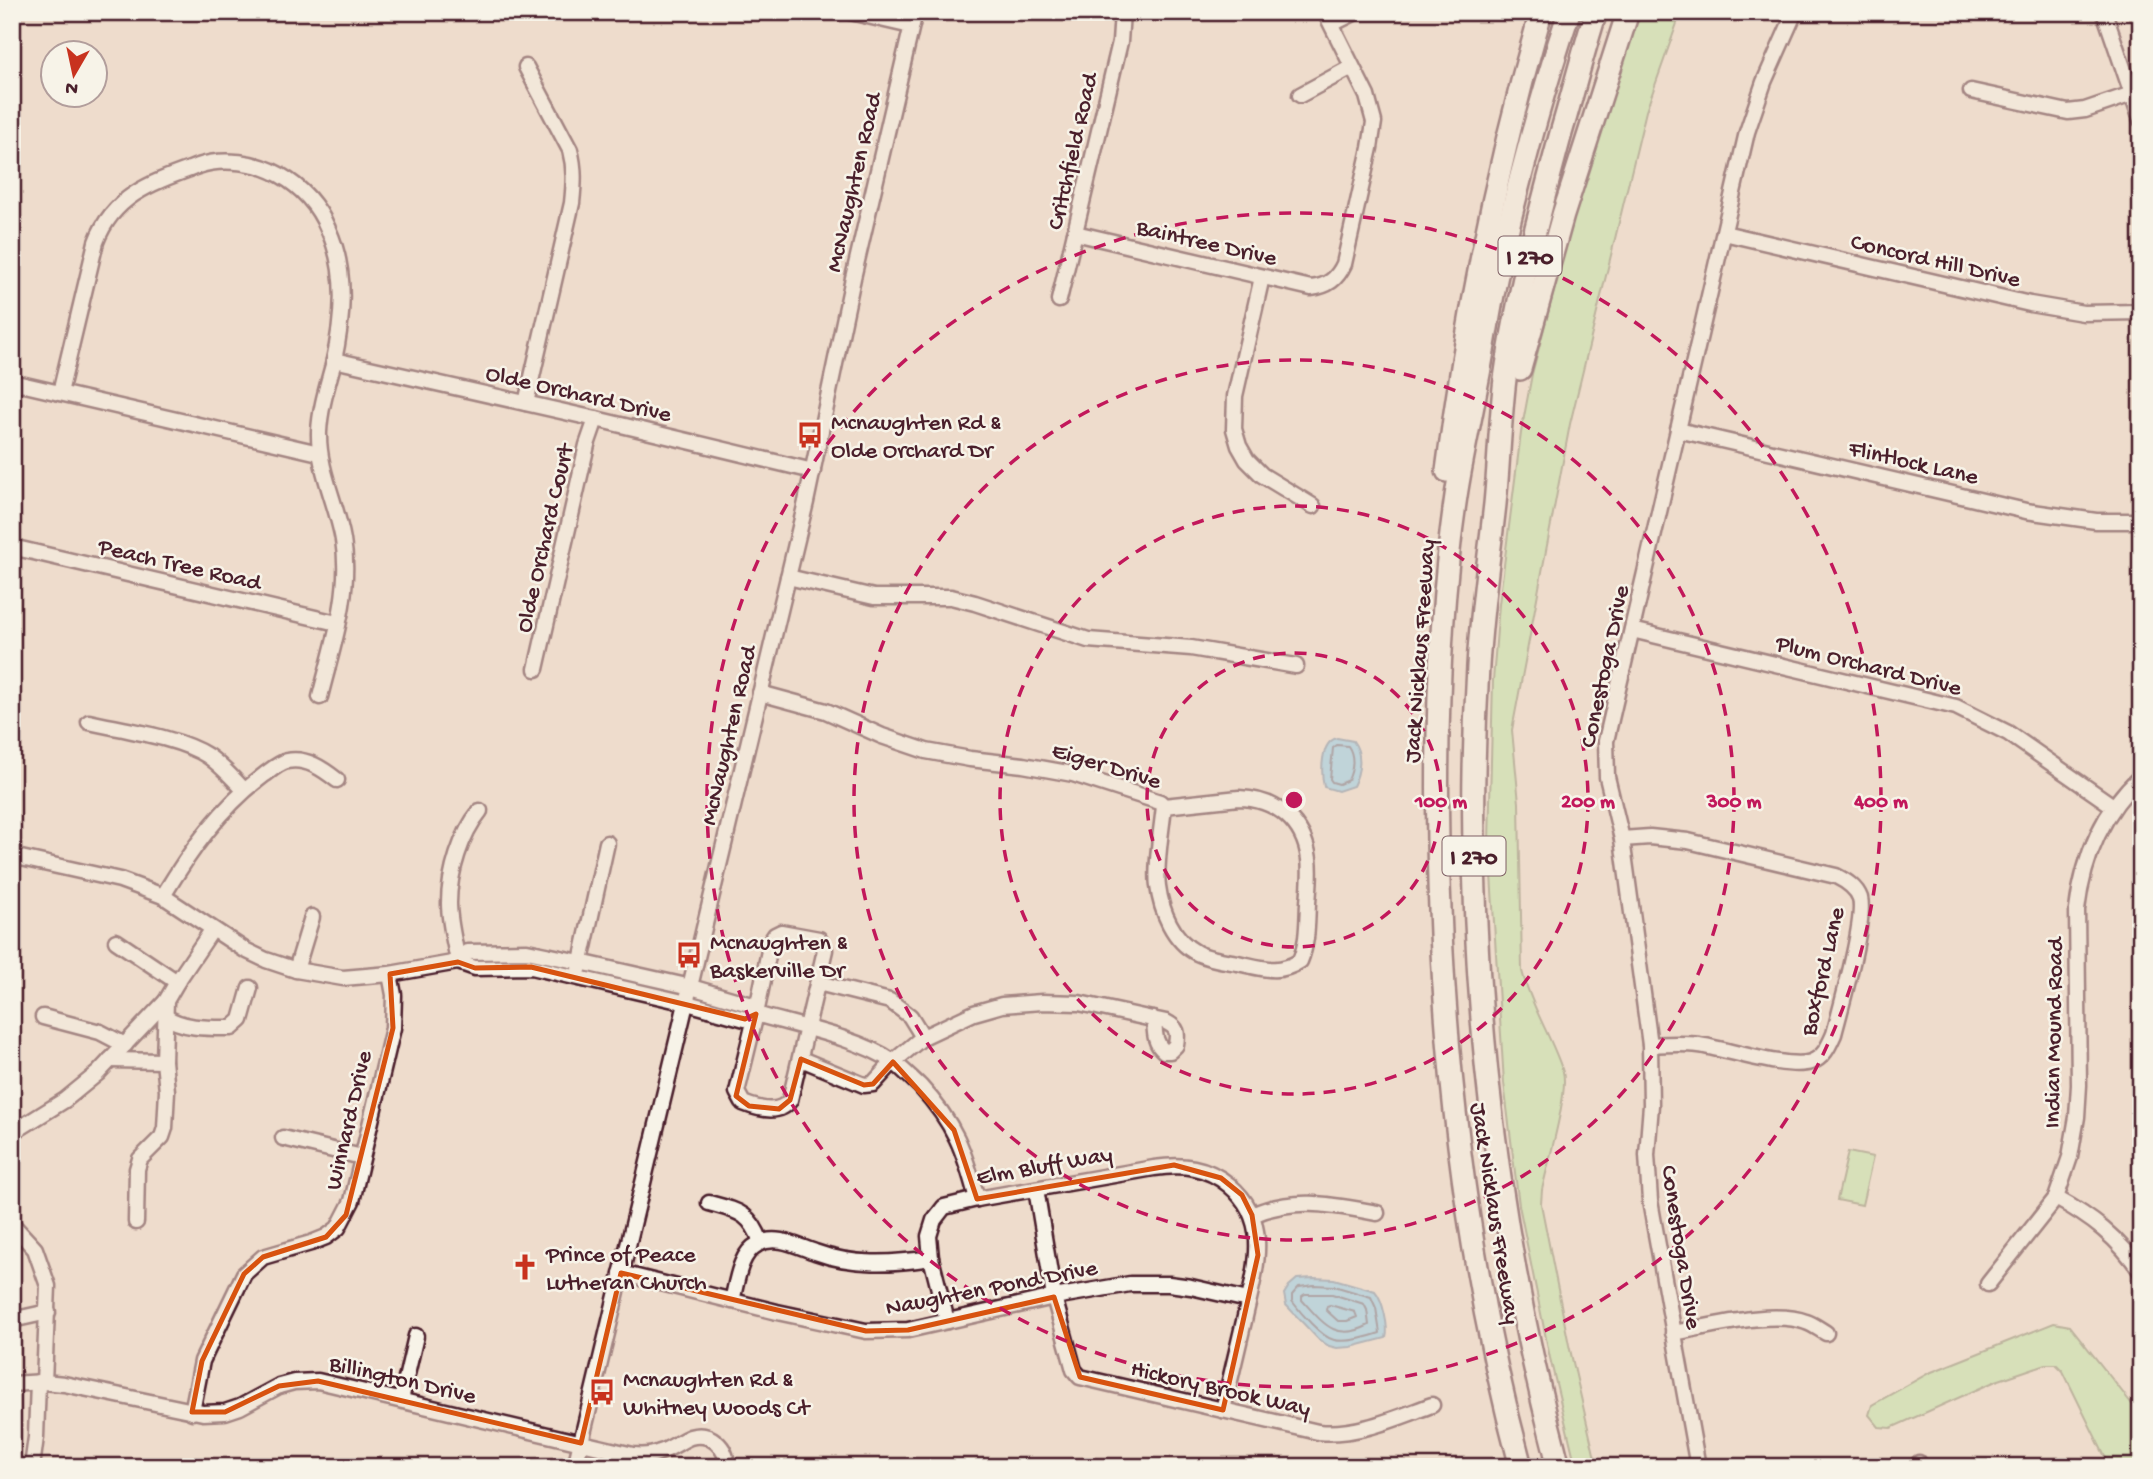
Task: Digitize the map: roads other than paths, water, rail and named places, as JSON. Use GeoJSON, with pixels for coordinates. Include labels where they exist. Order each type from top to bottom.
{"type":"FeatureCollection","features":[{"type":"Feature","properties":{"kind":"highway"},"geometry":{"type":"LineString","coordinates":[[1450,549],[1444,496],[1460,373],[1478,268],[1498,176],[1542,12]]}},
{"type":"Feature","properties":{"kind":"highway","name":"Jack Nicklaus Freeway"},"geometry":{"type":"LineString","coordinates":[[1521,1467],[1495,1360],[1465,1204],[1453,1109],[1439,923],[1436,747],[1439,663],[1456,496],[1497,272],[1540,108],[1569,12]]}},
{"type":"Feature","properties":{"kind":"highway","name":"Jack Nicklaus Freeway"},"geometry":{"type":"LineString","coordinates":[[1559,1467],[1518,1287],[1491,1107],[1481,1006],[1474,831],[1475,749],[1480,639],[1505,379],[1544,194],[1596,12]]}},
{"type":"Feature","properties":{"kind":"highway"},"geometry":{"type":"LineString","coordinates":[[1494,505],[1515,385],[1563,215],[1628,12]]}},
{"type":"Feature","properties":{"kind":"street"},"geometry":{"type":"LineString","coordinates":[[850,12],[913,19]]}},
{"type":"Feature","properties":{"kind":"street","name":"Critchfield Road"},"geometry":{"type":"LineString","coordinates":[[1059,300],[1119,42],[1122,12]]}},
{"type":"Feature","properties":{"kind":"street"},"geometry":{"type":"LineString","coordinates":[[1300,95],[1352,67],[1329,18],[1356,12]]}},
{"type":"Feature","properties":{"kind":"street","name":"Conestoga Drive"},"geometry":{"type":"LineString","coordinates":[[1698,1467],[1650,1201],[1647,1173],[1651,1105],[1650,1045],[1622,839],[1607,777],[1606,741],[1753,113],[1795,12]]}},
{"type":"Feature","properties":{"kind":"street"},"geometry":{"type":"LineString","coordinates":[[2104,12],[2141,120]]}},
{"type":"Feature","properties":{"kind":"street","name":"McNaughten Road"},"geometry":{"type":"LineString","coordinates":[[575,1467],[813,471],[853,278],[913,19]]}},
{"type":"Feature","properties":{"kind":"street"},"geometry":{"type":"LineString","coordinates":[[526,67],[569,150],[574,164],[574,185],[526,403]]}},
{"type":"Feature","properties":{"kind":"street","name":"Baintree Drive"},"geometry":{"type":"LineString","coordinates":[[1075,233],[1311,288],[1329,283],[1339,275],[1344,264],[1374,121],[1367,96],[1352,67]]}},
{"type":"Feature","properties":{"kind":"street"},"geometry":{"type":"LineString","coordinates":[[1971,92],[2068,112],[2085,110],[2132,94]]}},
{"type":"Feature","properties":{"kind":"street"},"geometry":{"type":"LineString","coordinates":[[60,393],[91,256],[101,228],[110,214],[134,193],[204,164],[229,161],[271,170],[296,185],[314,202],[330,233],[340,266],[342,308],[319,430],[319,453],[344,542],[345,580],[320,697]]}},
{"type":"Feature","properties":{"kind":"street","name":"Concord Hill Drive"},"geometry":{"type":"LineString","coordinates":[[1724,233],[2030,304],[2083,313],[2141,312]]}},
{"type":"Feature","properties":{"kind":"street"},"geometry":{"type":"LineString","coordinates":[[1262,277],[1235,396],[1234,429],[1247,460],[1262,475],[1313,506]]}},
{"type":"Feature","properties":{"kind":"street","name":"Olde Orchard Drive"},"geometry":{"type":"LineString","coordinates":[[334,360],[813,471]]}},
{"type":"Feature","properties":{"kind":"street"},"geometry":{"type":"LineString","coordinates":[[12,382],[319,453]]}},
{"type":"Feature","properties":{"kind":"street","name":"Olde Orchard Court"},"geometry":{"type":"LineString","coordinates":[[536,669],[587,445],[596,419]]}},
{"type":"Feature","properties":{"kind":"street","name":"Flintlock Lane"},"geometry":{"type":"LineString","coordinates":[[1678,430],[2026,511],[2096,521],[2141,521]]}},
{"type":"Feature","properties":{"kind":"street","name":"Peach Tree Road"},"geometry":{"type":"LineString","coordinates":[[12,547],[337,623]]}},
{"type":"Feature","properties":{"kind":"street"},"geometry":{"type":"LineString","coordinates":[[788,577],[874,597],[951,597],[1088,640],[1191,648],[1296,666]]}},
{"type":"Feature","properties":{"kind":"street","name":"Plum Orchard Drive"},"geometry":{"type":"LineString","coordinates":[[1632,630],[1956,708],[2008,733],[2113,806]]}},
{"type":"Feature","properties":{"kind":"street","name":"Eiger Drive"},"geometry":{"type":"LineString","coordinates":[[760,693],[825,712],[926,751],[1073,774],[1160,802],[1164,806],[1251,799],[1268,803],[1289,816],[1302,832],[1310,863],[1307,935],[1300,961],[1279,971],[1220,960],[1196,952],[1180,940],[1161,904],[1157,884],[1164,806]]}},
{"type":"Feature","properties":{"kind":"street"},"geometry":{"type":"LineString","coordinates":[[89,722],[190,747],[221,766],[244,790]]}},
{"type":"Feature","properties":{"kind":"street"},"geometry":{"type":"LineString","coordinates":[[163,896],[203,836],[244,790],[273,768],[286,761],[301,760],[320,767],[337,780]]}},
{"type":"Feature","properties":{"kind":"street","name":"Indian Mound Road"},"geometry":{"type":"LineString","coordinates":[[1988,1284],[2056,1198],[2070,1157],[2079,1085],[2077,910],[2080,887],[2091,846],[2113,806],[2141,776]]}},
{"type":"Feature","properties":{"kind":"street"},"geometry":{"type":"LineString","coordinates":[[458,962],[450,918],[451,884],[468,826],[480,811]]}},
{"type":"Feature","properties":{"kind":"street","name":"Boxford Lane"},"geometry":{"type":"LineString","coordinates":[[1622,839],[1650,837],[1688,841],[1836,876],[1847,881],[1857,891],[1861,906],[1860,924],[1834,1034],[1828,1048],[1817,1060],[1802,1064],[1787,1063],[1697,1045],[1650,1045]]}},
{"type":"Feature","properties":{"kind":"street"},"geometry":{"type":"LineString","coordinates":[[577,978],[607,843]]}},
{"type":"Feature","properties":{"kind":"street"},"geometry":{"type":"LineString","coordinates":[[12,856],[120,880],[163,896],[212,930],[256,955],[296,970],[343,978],[390,974],[458,962],[475,968],[531,967],[745,1019],[756,1014]]}},
{"type":"Feature","properties":{"kind":"street"},"geometry":{"type":"LineString","coordinates":[[296,970],[312,917]]}},
{"type":"Feature","properties":{"kind":"street"},"geometry":{"type":"LineString","coordinates":[[135,1222],[140,1159],[162,1137],[165,1128],[165,1009],[177,982],[212,930]]}},
{"type":"Feature","properties":{"kind":"street"},"geometry":{"type":"LineString","coordinates":[[781,932],[819,939],[825,950],[801,1059],[790,1100],[786,1106],[779,1109],[743,1104],[737,1092],[756,1014],[771,941],[775,935],[781,932]]}},
{"type":"Feature","properties":{"kind":"street"},"geometry":{"type":"LineString","coordinates":[[116,941],[177,982]]}},
{"type":"Feature","properties":{"kind":"street"},"geometry":{"type":"LineString","coordinates":[[458,962],[467,952],[488,950],[527,951],[580,962],[691,987],[749,1004],[756,1014],[860,1046],[894,1062],[932,1100],[954,1130],[967,1160],[976,1199]]}},
{"type":"Feature","properties":{"kind":"street","name":"Winnard Drive"},"geometry":{"type":"LineString","coordinates":[[192,1412],[202,1361],[244,1274],[263,1257],[326,1237],[338,1228],[352,1201],[393,1028],[394,995],[390,974]]}},
{"type":"Feature","properties":{"kind":"street"},"geometry":{"type":"LineString","coordinates":[[818,983],[890,1001],[910,1016],[923,1037]]}},
{"type":"Feature","properties":{"kind":"street"},"geometry":{"type":"LineString","coordinates":[[165,1009],[173,1023],[232,1028],[240,1020],[250,988]]}},
{"type":"Feature","properties":{"kind":"street"},"geometry":{"type":"LineString","coordinates":[[801,1059],[864,1085],[873,1084],[923,1037],[974,1013],[1002,1005],[1079,1003],[1154,1020]]}},
{"type":"Feature","properties":{"kind":"street"},"geometry":{"type":"LineString","coordinates":[[20,1128],[65,1100],[99,1073],[165,1009]]}},
{"type":"Feature","properties":{"kind":"street"},"geometry":{"type":"LineString","coordinates":[[43,1017],[100,1032],[125,1045]]}},
{"type":"Feature","properties":{"kind":"street"},"geometry":{"type":"LineString","coordinates":[[110,1060],[164,1061]]}},
{"type":"Feature","properties":{"kind":"street"},"geometry":{"type":"LineString","coordinates":[[283,1138],[362,1157]]}},
{"type":"Feature","properties":{"kind":"street","name":"Elm Bluff Way"},"geometry":{"type":"LineString","coordinates":[[947,1321],[929,1236],[934,1220],[944,1207],[976,1199],[1174,1165],[1205,1170],[1221,1178],[1241,1195],[1252,1214]]}},
{"type":"Feature","properties":{"kind":"street"},"geometry":{"type":"LineString","coordinates":[[1036,1189],[1054,1297]]}},
{"type":"Feature","properties":{"kind":"street"},"geometry":{"type":"LineString","coordinates":[[2056,1198],[2110,1233],[2141,1272]]}},
{"type":"Feature","properties":{"kind":"street"},"geometry":{"type":"LineString","coordinates":[[1223,1410],[1258,1255],[1252,1214],[1268,1208],[1306,1202],[1377,1213]]}},
{"type":"Feature","properties":{"kind":"street"},"geometry":{"type":"LineString","coordinates":[[709,1203],[745,1215],[755,1227],[761,1242]]}},
{"type":"Feature","properties":{"kind":"street"},"geometry":{"type":"LineString","coordinates":[[12,1224],[35,1249],[48,1286],[48,1312],[32,1467]]}},
{"type":"Feature","properties":{"kind":"street"},"geometry":{"type":"LineString","coordinates":[[732,1301],[745,1258],[751,1249],[761,1242],[783,1241],[821,1254],[860,1262],[894,1263],[932,1258]]}},
{"type":"Feature","properties":{"kind":"street","name":"Naughten Pond Drive"},"geometry":{"type":"LineString","coordinates":[[621,1273],[866,1331],[908,1330],[1054,1297],[1130,1284],[1169,1284],[1248,1300]]}},
{"type":"Feature","properties":{"kind":"street","name":"Hickory Brook Way"},"geometry":{"type":"LineString","coordinates":[[1054,1297],[1074,1370],[1080,1377],[1336,1434],[1359,1430],[1432,1405]]}},
{"type":"Feature","properties":{"kind":"street"},"geometry":{"type":"LineString","coordinates":[[12,1320],[48,1312]]}},
{"type":"Feature","properties":{"kind":"street"},"geometry":{"type":"LineString","coordinates":[[1673,1333],[1753,1319],[1782,1318],[1805,1321],[1826,1333]]}},
{"type":"Feature","properties":{"kind":"street"},"geometry":{"type":"LineString","coordinates":[[401,1399],[416,1336]]}},
{"type":"Feature","properties":{"kind":"street","name":"Billington Drive"},"geometry":{"type":"LineString","coordinates":[[12,1384],[41,1382],[89,1389],[192,1412],[225,1412],[279,1386],[306,1381],[328,1383],[641,1456],[660,1453],[691,1437],[705,1437],[721,1445],[726,1454],[727,1467]]}},
{"type":"Feature","properties":{"kind":"water"},"geometry":{"type":"Polygon","coordinates":[[[1337,738],[1353,741],[1359,763],[1353,786],[1338,791],[1324,787],[1322,774],[1327,745],[1337,738]]]}},
{"type":"Feature","properties":{"kind":"water"},"geometry":{"type":"Polygon","coordinates":[[[1297,1279],[1334,1279],[1375,1291],[1385,1314],[1386,1338],[1337,1348],[1318,1339],[1286,1305],[1284,1294],[1297,1279]]]}},
{"type":"Feature","properties":{"kind":"place","name":"Mcnaughten Rd & Olde Orchard Dr"},"geometry":{"type":"Point","coordinates":[810,435]}},
{"type":"Feature","properties":{"kind":"place","name":"Mcnaughten & Baskerville Dr"},"geometry":{"type":"Point","coordinates":[689,955]}},
{"type":"Feature","properties":{"kind":"place","name":"Prince of Peace Lutheran Church"},"geometry":{"type":"Point","coordinates":[525,1267]}},
{"type":"Feature","properties":{"kind":"place","name":"Mcnaughten Rd & Whitney Woods Ct"},"geometry":{"type":"Point","coordinates":[602,1392]}}]}
